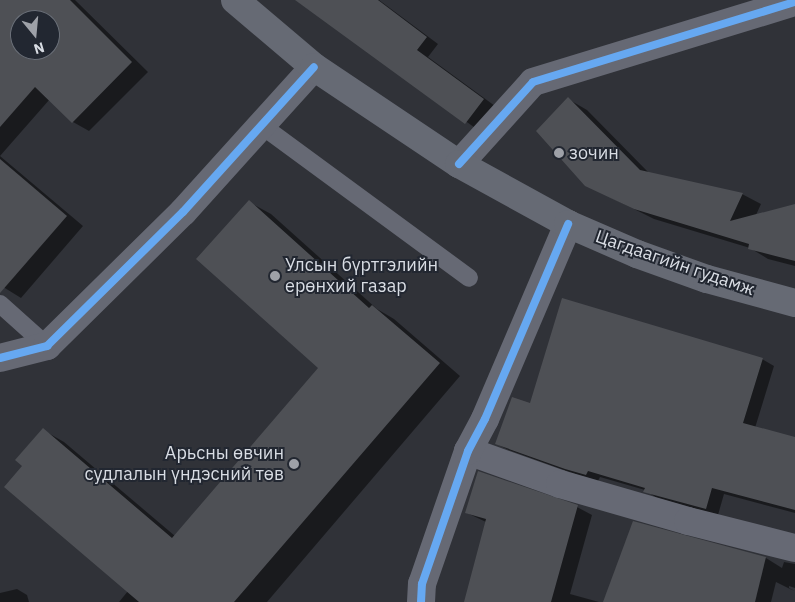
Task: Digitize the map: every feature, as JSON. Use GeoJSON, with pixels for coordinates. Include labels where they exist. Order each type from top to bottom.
{"type":"FeatureCollection","features":[{"type":"Feature","properties":{"kind":"main road","name":"Цагдаагийн гудамж"},"geometry":{"type":"LineString","coordinates":[[235,0],[314,67],[460,164],[568,224],[637,254],[707,279],[795,303]]}},
{"type":"Feature","properties":{"kind":"street"},"geometry":{"type":"LineString","coordinates":[[460,164],[532,82],[795,2]]}},
{"type":"Feature","properties":{"kind":"street"},"geometry":{"type":"LineString","coordinates":[[0,358],[47,346],[183,212],[314,67]]}},
{"type":"Feature","properties":{"kind":"street"},"geometry":{"type":"LineString","coordinates":[[421,602],[422,584],[468,451],[485,419],[568,224]]}},
{"type":"Feature","properties":{"kind":"street"},"geometry":{"type":"LineString","coordinates":[[468,451],[560,484],[688,521],[795,548]]}},
{"type":"Feature","properties":{"kind":"lane"},"geometry":{"type":"LineString","coordinates":[[261,125],[469,278]]}},
{"type":"Feature","properties":{"kind":"lane"},"geometry":{"type":"LineString","coordinates":[[0,304],[47,346]]}},
{"type":"Feature","properties":{"kind":"building"},"geometry":{"type":"Polygon","coordinates":[[[0,0],[70,0],[132,62],[72,123],[35,87],[0,127],[0,0]]]}},
{"type":"Feature","properties":{"kind":"building"},"geometry":{"type":"Polygon","coordinates":[[[295,0],[378,0],[427,37],[417,50],[484,99],[465,124],[295,0]]]}},
{"type":"Feature","properties":{"kind":"building"},"geometry":{"type":"Polygon","coordinates":[[[568,97],[640,170],[743,193],[730,221],[795,204],[795,261],[748,249],[749,244],[634,209],[585,186],[536,131],[568,97]]]}},
{"type":"Feature","properties":{"kind":"building"},"geometry":{"type":"Polygon","coordinates":[[[0,159],[67,216],[0,293],[0,159]]]}},
{"type":"Feature","properties":{"kind":"building"},"geometry":{"type":"Polygon","coordinates":[[[249,200],[369,308],[372,305],[440,363],[234,602],[139,602],[4,487],[22,466],[15,460],[43,428],[172,538],[318,368],[196,259],[249,200]]]}},
{"type":"Feature","properties":{"kind":"building"},"geometry":{"type":"Polygon","coordinates":[[[562,298],[763,358],[743,423],[795,437],[795,510],[712,488],[706,509],[643,492],[645,488],[588,471],[586,475],[565,469],[495,444],[512,397],[530,403],[562,298]]]}},
{"type":"Feature","properties":{"kind":"building"},"geometry":{"type":"Polygon","coordinates":[[[478,471],[578,505],[551,602],[464,602],[486,519],[465,513],[478,471]]]}},
{"type":"Feature","properties":{"kind":"building"},"geometry":{"type":"Polygon","coordinates":[[[633,521],[766,557],[755,602],[603,602],[633,521]]]}},
{"type":"Feature","properties":{"kind":"cycle path"},"geometry":{"type":"LineString","coordinates":[[459,164],[533,82],[795,2]]}},
{"type":"Feature","properties":{"kind":"cycle path"},"geometry":{"type":"LineString","coordinates":[[0,358],[47,346],[183,212],[314,67]]}},
{"type":"Feature","properties":{"kind":"cycle path"},"geometry":{"type":"LineString","coordinates":[[421,602],[422,584],[468,451],[485,419],[568,224]]}},
{"type":"Feature","properties":{"kind":"place","name":"зочин"},"geometry":{"type":"Point","coordinates":[559,153]}},
{"type":"Feature","properties":{"kind":"place","name":"Улсын бүртгэлийн ерөнхий газар"},"geometry":{"type":"Point","coordinates":[275,276]}},
{"type":"Feature","properties":{"kind":"place","name":"Арьсны өвчин судлалын үндэсний төв"},"geometry":{"type":"Point","coordinates":[294,464]}}]}
